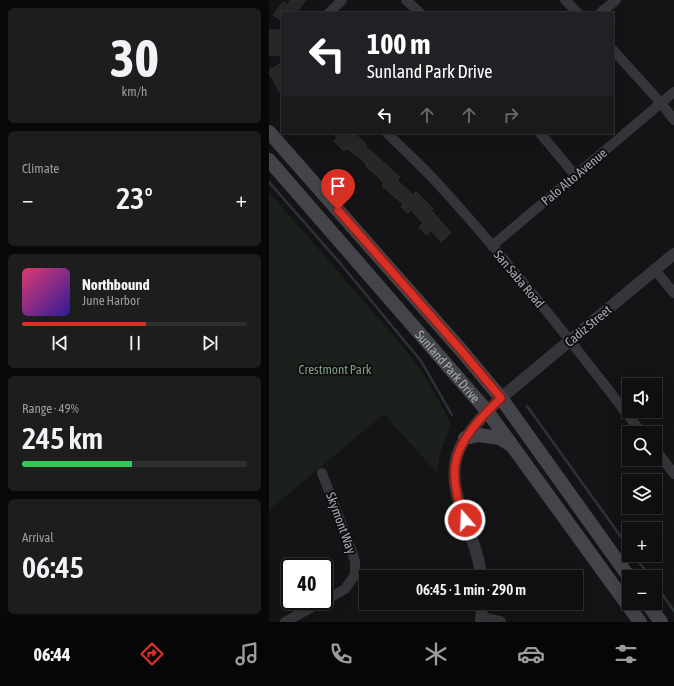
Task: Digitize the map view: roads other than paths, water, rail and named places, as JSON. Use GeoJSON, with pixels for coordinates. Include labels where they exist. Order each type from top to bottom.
{"type":"FeatureCollection","features":[{"type":"Feature","properties":{"kind":"main road","name":"Sunland Park Drive"},"geometry":{"type":"LineString","coordinates":[[269,132],[461,350],[501,398],[624,570]]}},
{"type":"Feature","properties":{"kind":"main road","name":"Sunland Park Drive"},"geometry":{"type":"LineString","coordinates":[[269,160],[487,411],[641,622]]}},
{"type":"Feature","properties":{"kind":"main road"},"geometry":{"type":"LineString","coordinates":[[465,438],[479,435],[491,436],[500,438],[511,445]]}},
{"type":"Feature","properties":{"kind":"main road"},"geometry":{"type":"LineString","coordinates":[[652,610],[661,622]]}},
{"type":"Feature","properties":{"kind":"street"},"geometry":{"type":"LineString","coordinates":[[330,12],[342,0]]}},
{"type":"Feature","properties":{"kind":"street"},"geometry":{"type":"LineString","coordinates":[[406,0],[419,12]]}},
{"type":"Feature","properties":{"kind":"street"},"geometry":{"type":"LineString","coordinates":[[565,0],[577,12]]}},
{"type":"Feature","properties":{"kind":"street"},"geometry":{"type":"LineString","coordinates":[[601,12],[616,0]]}},
{"type":"Feature","properties":{"kind":"street"},"geometry":{"type":"LineString","coordinates":[[614,51],[661,103],[674,120]]}},
{"type":"Feature","properties":{"kind":"street","name":"Palo Alto Avenue"},"geometry":{"type":"LineString","coordinates":[[492,246],[674,92]]}},
{"type":"Feature","properties":{"kind":"street","name":"San Saba Road"},"geometry":{"type":"LineString","coordinates":[[388,134],[440,186],[492,246],[571,340],[637,426]]}},
{"type":"Feature","properties":{"kind":"street"},"geometry":{"type":"LineString","coordinates":[[541,134],[575,175]]}},
{"type":"Feature","properties":{"kind":"street","name":"Cadiz Street"},"geometry":{"type":"LineString","coordinates":[[480,570],[478,559],[457,495],[455,484],[455,466],[459,451],[465,438],[487,411],[501,398],[674,254]]}},
{"type":"Feature","properties":{"kind":"street"},"geometry":{"type":"LineString","coordinates":[[655,270],[674,293]]}},
{"type":"Feature","properties":{"kind":"street"},"geometry":{"type":"LineString","coordinates":[[662,458],[674,474]]}},
{"type":"Feature","properties":{"kind":"street","name":"Skymont Way"},"geometry":{"type":"LineString","coordinates":[[322,473],[355,561],[355,575],[345,589],[333,596]]}},
{"type":"Feature","properties":{"kind":"street"},"geometry":{"type":"LineString","coordinates":[[285,622],[307,610]]}},
{"type":"Feature","properties":{"kind":"street"},"geometry":{"type":"LineString","coordinates":[[482,610],[481,620],[500,622]]}},
{"type":"Feature","properties":{"kind":"waterway"},"geometry":{"type":"LineString","coordinates":[[269,182],[340,263],[421,361],[452,415]]}},
{"type":"Feature","properties":{"kind":"waterway"},"geometry":{"type":"LineString","coordinates":[[527,406],[622,538]]}},
{"type":"Feature","properties":{"kind":"waterway"},"geometry":{"type":"LineString","coordinates":[[639,562],[645,570]]}},
{"type":"Feature","properties":{"kind":"waterway"},"geometry":{"type":"LineString","coordinates":[[662,594],[674,611]]}},
{"type":"Feature","properties":{"kind":"park label","name":"Crestmont Park"},"geometry":{"type":"Point","coordinates":[335,369]}}]}
